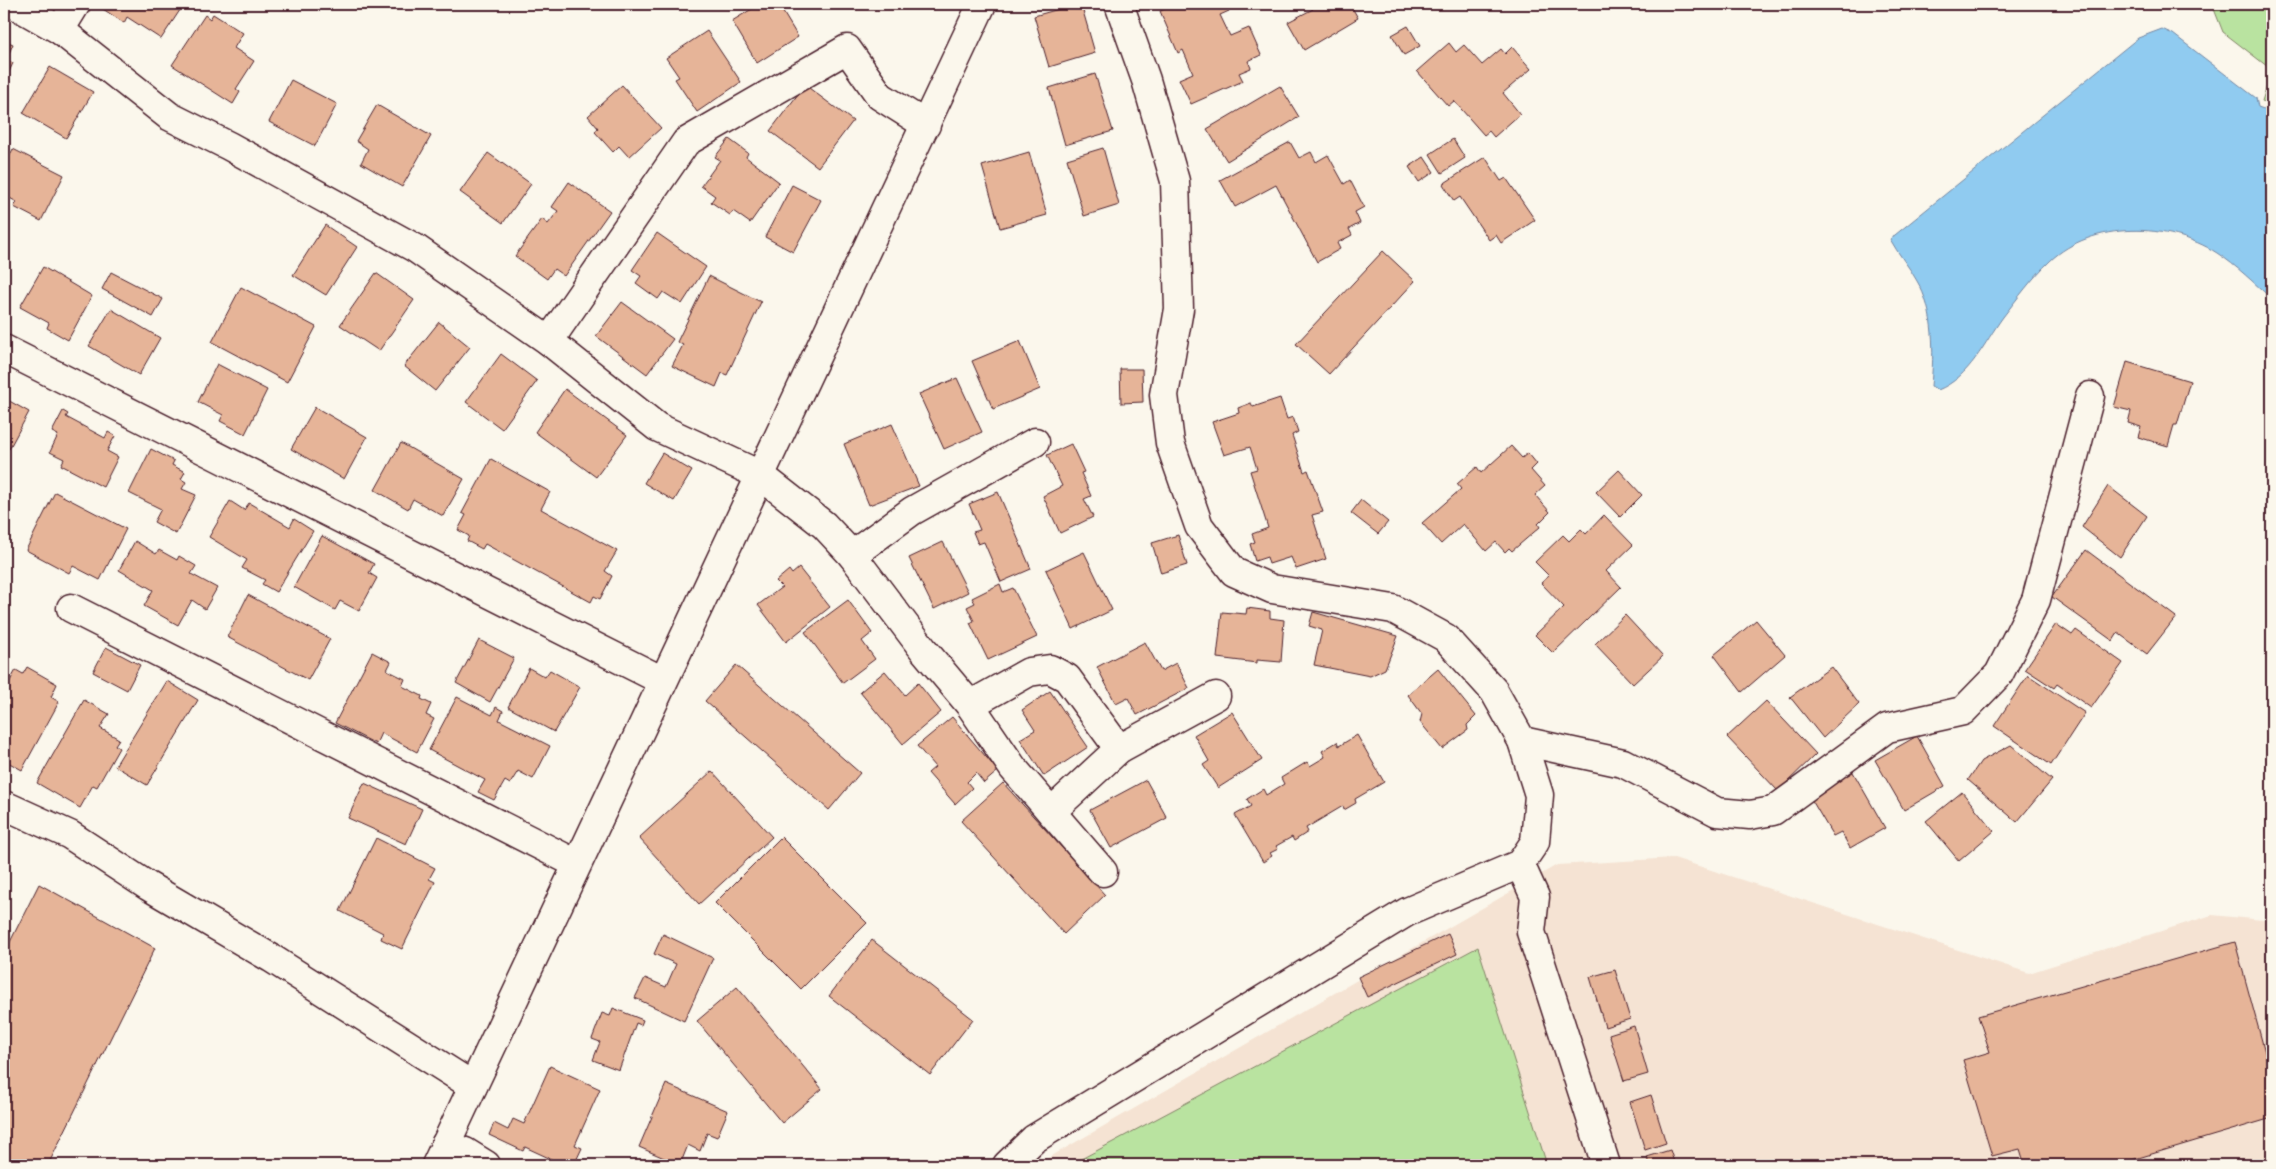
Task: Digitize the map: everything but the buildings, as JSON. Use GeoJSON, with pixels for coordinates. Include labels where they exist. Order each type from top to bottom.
{"type":"FeatureCollection","features":[{"type":"Feature","properties":{"kind":"street"},"geometry":{"type":"LineString","coordinates":[[14,4],[60,30],[169,116],[229,146],[415,248],[549,341],[657,427],[760,475],[824,525],[852,555],[924,649],[970,705],[1014,768],[1102,872]]}},
{"type":"Feature","properties":{"kind":"street"},"geometry":{"type":"LineString","coordinates":[[60,30],[76,4]]}},
{"type":"Feature","properties":{"kind":"street"},"geometry":{"type":"LineString","coordinates":[[441,1155],[982,4]]}},
{"type":"Feature","properties":{"kind":"street"},"geometry":{"type":"LineString","coordinates":[[1006,1165],[1034,1139],[1407,912],[1520,864],[1535,842],[1539,795],[1522,741],[1494,691],[1446,638],[1393,609],[1272,590],[1234,572],[1199,526],[1170,443],[1164,395],[1179,309],[1174,181],[1146,80],[1119,4]]}},
{"type":"Feature","properties":{"kind":"street"},"geometry":{"type":"LineString","coordinates":[[549,341],[686,142],[847,49],[880,96],[926,125]]}},
{"type":"Feature","properties":{"kind":"street"},"geometry":{"type":"LineString","coordinates":[[4,349],[663,681]]}},
{"type":"Feature","properties":{"kind":"street"},"geometry":{"type":"LineString","coordinates":[[1522,741],[1623,763],[1716,812],[1750,815],[1773,811],[1887,728],[1963,711],[1999,674],[2036,600],[2090,396]]}},
{"type":"Feature","properties":{"kind":"street"},"geometry":{"type":"LineString","coordinates":[[852,555],[912,511],[1035,442]]}},
{"type":"Feature","properties":{"kind":"street"},"geometry":{"type":"LineString","coordinates":[[71,608],[577,864]]}},
{"type":"Feature","properties":{"kind":"street"},"geometry":{"type":"LineString","coordinates":[[970,705],[1029,672],[1050,669],[1067,678],[1119,750]]}},
{"type":"Feature","properties":{"kind":"street"},"geometry":{"type":"LineString","coordinates":[[1051,812],[1119,750],[1216,696]]}},
{"type":"Feature","properties":{"kind":"street"},"geometry":{"type":"LineString","coordinates":[[4,805],[70,835],[148,886],[271,958],[473,1086]]}},
{"type":"Feature","properties":{"kind":"street"},"geometry":{"type":"LineString","coordinates":[[1520,864],[1535,897],[1531,932],[1606,1165]]}},
{"type":"Feature","properties":{"kind":"street"},"geometry":{"type":"LineString","coordinates":[[441,1155],[465,1152],[486,1165]]}},
{"type":"Feature","properties":{"kind":"shaded area"},"geometry":{"type":"Polygon","coordinates":[[[1674,858],[2029,973],[2212,915],[2272,921],[2272,1165],[1036,1165],[1557,865],[1674,858]]]}},
{"type":"Feature","properties":{"kind":"green space"},"geometry":{"type":"Polygon","coordinates":[[[2212,4],[2272,4],[2272,70],[2223,32],[2212,4]]]}},
{"type":"Feature","properties":{"kind":"green space"},"geometry":{"type":"Polygon","coordinates":[[[2272,70],[2272,106],[2262,101],[2272,70]]]}},
{"type":"Feature","properties":{"kind":"green space"},"geometry":{"type":"Polygon","coordinates":[[[1478,947],[1547,1165],[1070,1165],[1478,947]]]}},
{"type":"Feature","properties":{"kind":"water"},"geometry":{"type":"Polygon","coordinates":[[[2162,29],[2173,34],[2256,98],[2258,107],[2272,112],[2272,299],[2232,263],[2198,243],[2154,231],[2131,230],[2109,233],[2087,239],[2067,248],[2050,261],[2031,281],[2003,317],[1968,368],[1959,377],[1938,390],[1931,386],[1933,346],[1927,305],[1911,270],[1890,239],[2138,38],[2162,29]]]}}]}
